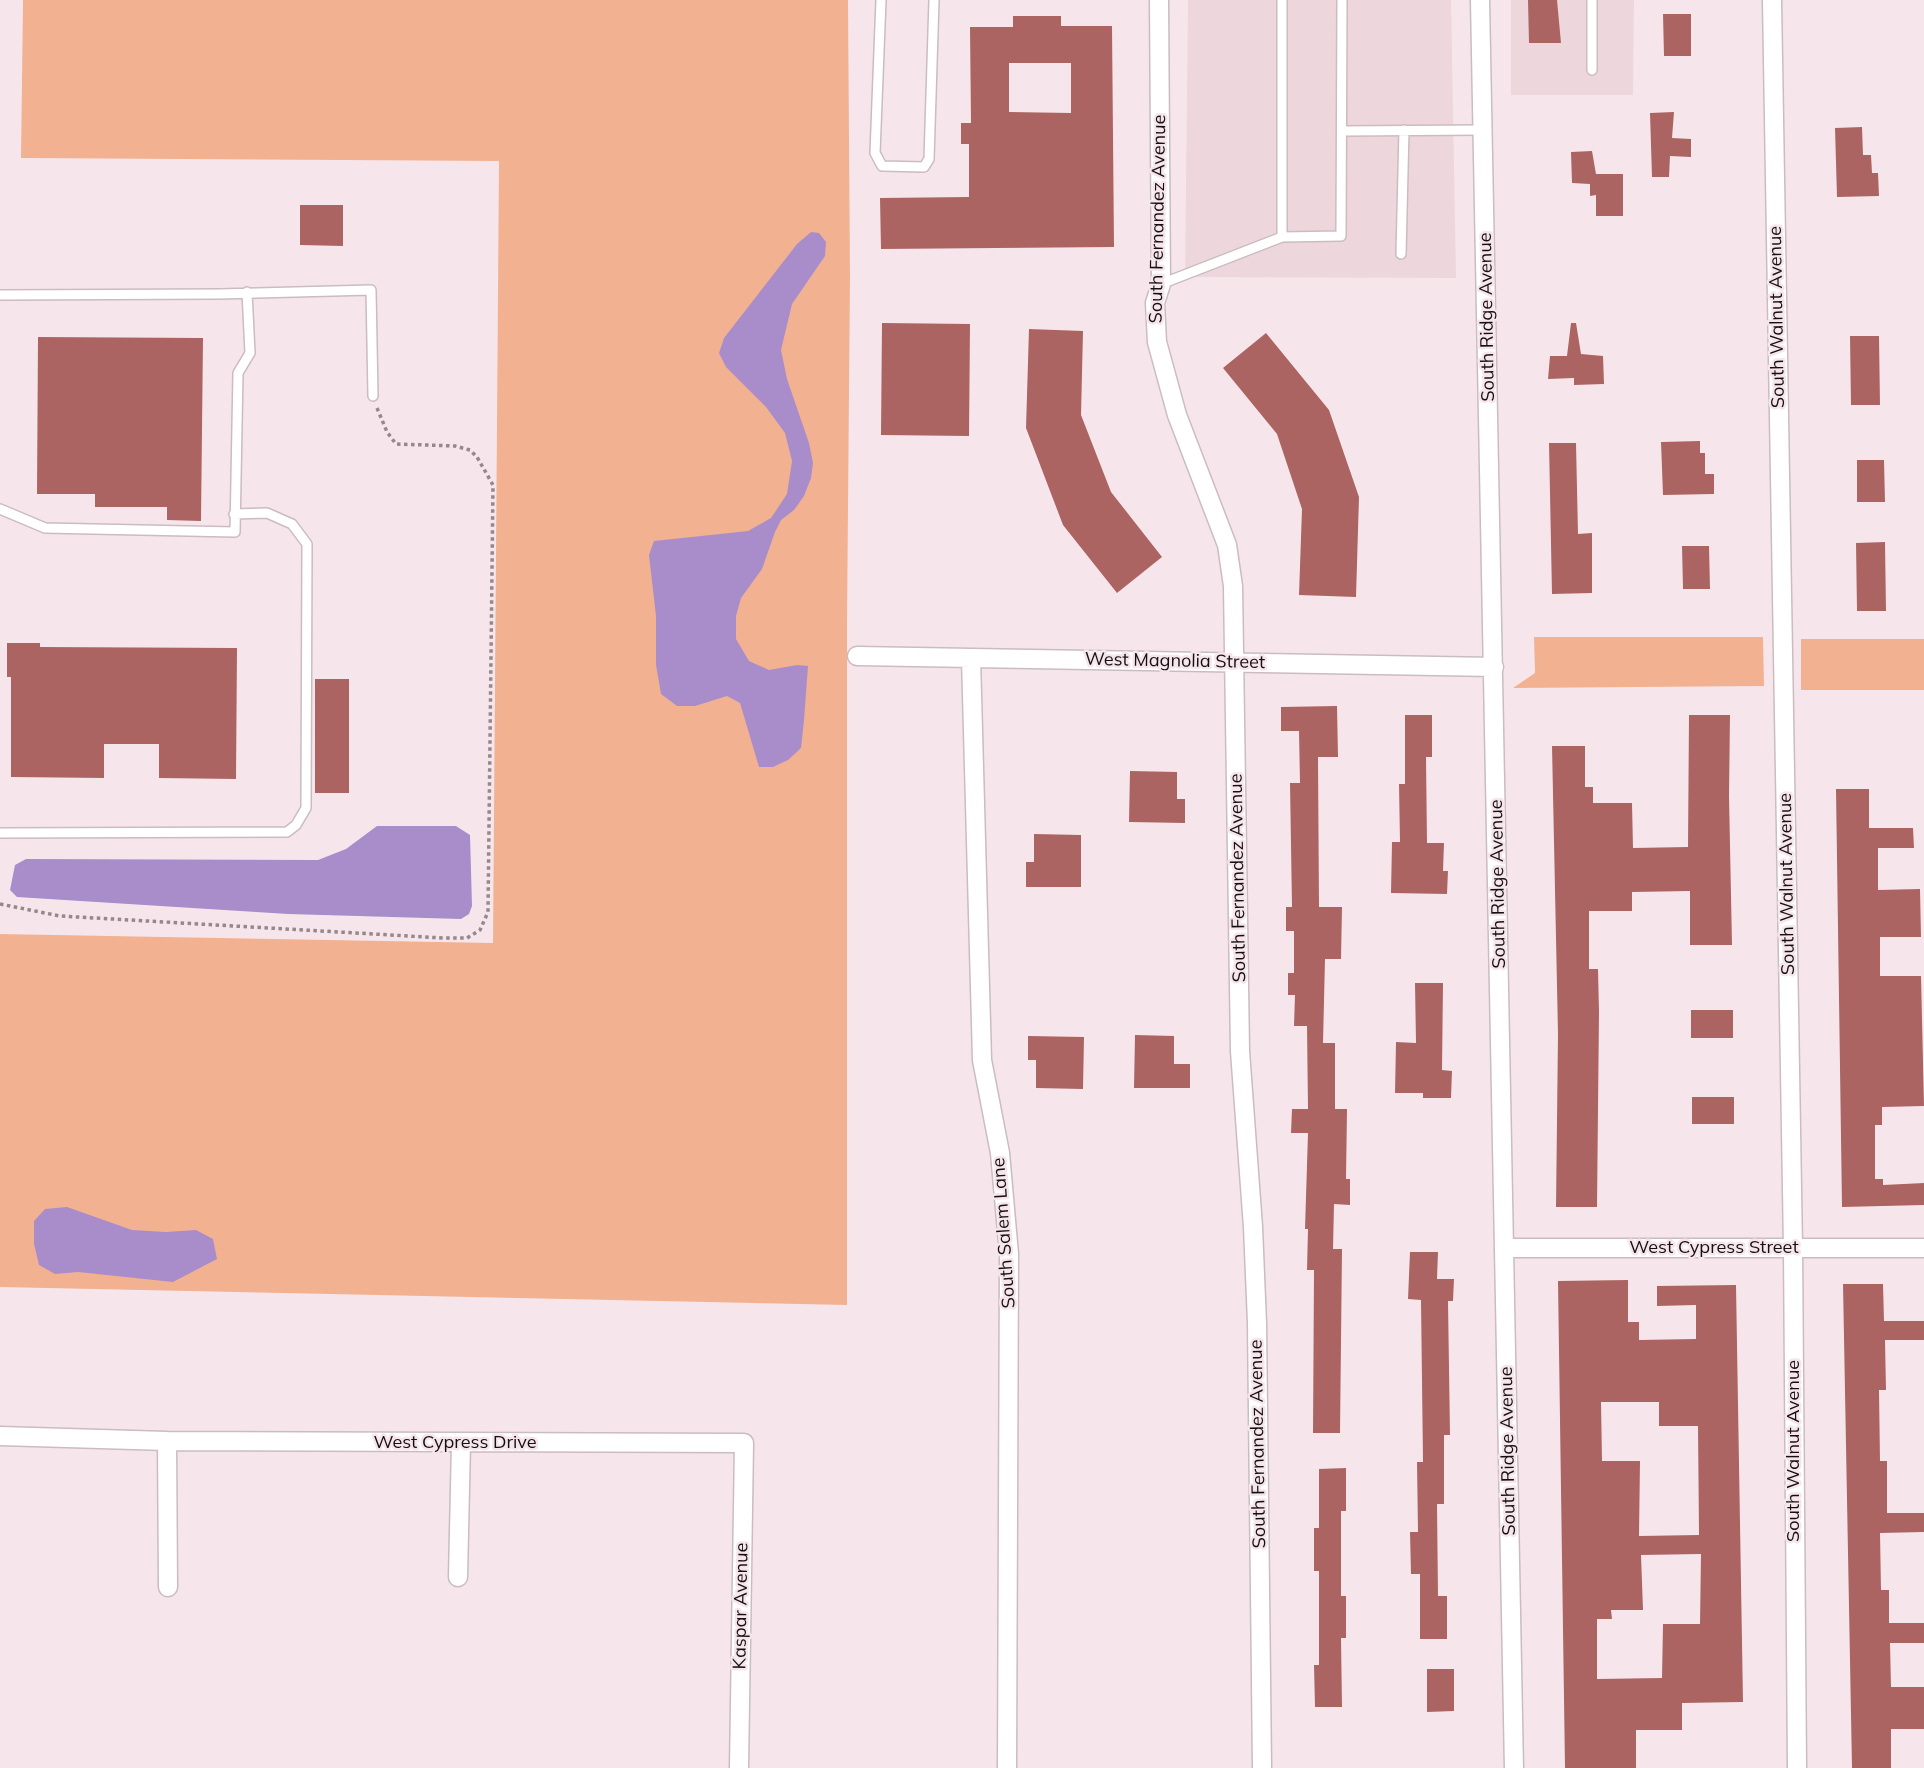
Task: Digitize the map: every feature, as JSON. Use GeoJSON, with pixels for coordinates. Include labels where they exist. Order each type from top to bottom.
{"type":"FeatureCollection","features":[{"type":"Feature","properties":{"kind":"street","name":"South Fernandez Avenue"},"geometry":{"type":"LineString","coordinates":[[1159,0],[1161,284],[1155,310],[1157,342],[1177,415],[1227,545],[1233,586],[1240,1051],[1257,1323],[1262,1768]]}},
{"type":"Feature","properties":{"kind":"street","name":"South Ridge Avenue"},"geometry":{"type":"LineString","coordinates":[[1480,0],[1514,1768]]}},
{"type":"Feature","properties":{"kind":"street","name":"South Walnut Avenue"},"geometry":{"type":"LineString","coordinates":[[1772,0],[1793,1248],[1797,1768]]}},
{"type":"Feature","properties":{"kind":"street","name":"West Magnolia Street"},"geometry":{"type":"LineString","coordinates":[[857,656],[1494,667]]}},
{"type":"Feature","properties":{"kind":"street","name":"South Salem Lane"},"geometry":{"type":"LineString","coordinates":[[971,658],[982,1060],[1000,1153],[1009,1254],[1007,1768]]}},
{"type":"Feature","properties":{"kind":"street","name":"West Cypress Street"},"geometry":{"type":"LineString","coordinates":[[1504,1248],[1924,1248]]}},
{"type":"Feature","properties":{"kind":"street","name":"West Cypress Drive"},"geometry":{"type":"LineString","coordinates":[[0,1436],[167,1441],[744,1443]]}},
{"type":"Feature","properties":{"kind":"street"},"geometry":{"type":"LineString","coordinates":[[167,1441],[168,1587]]}},
{"type":"Feature","properties":{"kind":"street"},"geometry":{"type":"LineString","coordinates":[[458,1577],[461,1443]]}},
{"type":"Feature","properties":{"kind":"street","name":"Kaspar Avenue"},"geometry":{"type":"LineString","coordinates":[[739,1768],[744,1443]]}},
{"type":"Feature","properties":{"kind":"lane"},"geometry":{"type":"LineString","coordinates":[[881,0],[875,153],[882,166],[924,167],[929,159],[934,0]]}},
{"type":"Feature","properties":{"kind":"lane"},"geometry":{"type":"LineString","coordinates":[[1282,0],[1282,237]]}},
{"type":"Feature","properties":{"kind":"lane"},"geometry":{"type":"LineString","coordinates":[[1161,284],[1282,237],[1341,236],[1342,0]]}},
{"type":"Feature","properties":{"kind":"lane"},"geometry":{"type":"LineString","coordinates":[[1592,0],[1592,70]]}},
{"type":"Feature","properties":{"kind":"lane"},"geometry":{"type":"LineString","coordinates":[[1401,254],[1404,130]]}},
{"type":"Feature","properties":{"kind":"lane"},"geometry":{"type":"LineString","coordinates":[[1342,131],[1482,130]]}},
{"type":"Feature","properties":{"kind":"lane"},"geometry":{"type":"LineString","coordinates":[[0,295],[372,290],[373,396]]}},
{"type":"Feature","properties":{"kind":"lane"},"geometry":{"type":"LineString","coordinates":[[0,509],[45,528],[235,533],[238,373],[250,353],[247,292]]}},
{"type":"Feature","properties":{"kind":"lane"},"geometry":{"type":"LineString","coordinates":[[0,833],[287,832],[296,825],[306,808],[307,544],[292,524],[267,513],[234,514]]}},
{"type":"Feature","properties":{"kind":"path"},"geometry":{"type":"LineString","coordinates":[[0,904],[60,916],[443,938],[467,938],[480,930],[488,912],[493,485],[470,450],[456,446],[396,444],[387,432],[373,396]]}},
{"type":"Feature","properties":{"kind":"shaded area"},"geometry":{"type":"Polygon","coordinates":[[[23,0],[848,0],[850,277],[847,1305],[0,1287],[0,934],[493,943],[499,161],[21,158],[23,0]]]}},
{"type":"Feature","properties":{"kind":"shaded area"},"geometry":{"type":"Polygon","coordinates":[[[1188,0],[1451,0],[1456,278],[1185,277],[1188,0]]]}},
{"type":"Feature","properties":{"kind":"shaded area"},"geometry":{"type":"Polygon","coordinates":[[[1511,0],[1634,0],[1633,95],[1511,95],[1511,0]]]}},
{"type":"Feature","properties":{"kind":"shaded area"},"geometry":{"type":"Polygon","coordinates":[[[811,232],[819,233],[826,242],[825,256],[792,304],[781,350],[787,379],[809,443],[813,463],[811,478],[804,496],[794,510],[781,520],[762,569],[741,598],[736,616],[736,639],[749,661],[769,670],[797,665],[808,666],[804,720],[801,748],[788,760],[773,767],[759,767],[740,703],[727,696],[695,706],[677,706],[661,694],[656,665],[656,616],[649,555],[654,541],[748,531],[771,518],[787,494],[792,461],[785,433],[766,407],[726,367],[719,353],[724,338],[797,244],[811,232]]]}},
{"type":"Feature","properties":{"kind":"shaded area"},"geometry":{"type":"Polygon","coordinates":[[[1534,637],[1763,637],[1764,686],[1513,688],[1535,673],[1534,637]]]}},
{"type":"Feature","properties":{"kind":"shaded area"},"geometry":{"type":"Polygon","coordinates":[[[1801,639],[1924,639],[1924,690],[1801,690],[1801,639]]]}},
{"type":"Feature","properties":{"kind":"shaded area"},"geometry":{"type":"Polygon","coordinates":[[[377,826],[456,826],[470,835],[472,906],[469,914],[461,919],[288,914],[17,897],[10,890],[15,865],[26,859],[318,860],[346,849],[377,826]]]}},
{"type":"Feature","properties":{"kind":"shaded area"},"geometry":{"type":"Polygon","coordinates":[[[67,1207],[132,1230],[196,1230],[213,1239],[217,1259],[173,1282],[78,1272],[55,1274],[39,1265],[34,1244],[34,1221],[45,1209],[67,1207]]]}},
{"type":"Feature","properties":{"kind":"building"},"geometry":{"type":"Polygon","coordinates":[[[1528,0],[1557,0],[1561,43],[1529,43],[1528,0]]]}},
{"type":"Feature","properties":{"kind":"building"},"geometry":{"type":"Polygon","coordinates":[[[1663,14],[1691,14],[1691,56],[1664,56],[1663,14]]]}},
{"type":"Feature","properties":{"kind":"building"},"geometry":{"type":"Polygon","coordinates":[[[1013,16],[1061,16],[1061,26],[1112,26],[1114,247],[881,249],[880,198],[969,197],[969,144],[961,144],[961,123],[971,123],[970,27],[1013,27],[1013,16]],[[1009,63],[1009,112],[1071,113],[1071,63],[1009,63]]]}},
{"type":"Feature","properties":{"kind":"building"},"geometry":{"type":"Polygon","coordinates":[[[1674,112],[1672,138],[1691,139],[1691,157],[1670,156],[1669,177],[1652,177],[1650,113],[1674,112]]]}},
{"type":"Feature","properties":{"kind":"building"},"geometry":{"type":"Polygon","coordinates":[[[1862,127],[1863,155],[1871,155],[1872,173],[1878,173],[1879,196],[1837,197],[1835,128],[1862,127]]]}},
{"type":"Feature","properties":{"kind":"building"},"geometry":{"type":"Polygon","coordinates":[[[1592,151],[1596,174],[1623,174],[1623,216],[1596,216],[1596,195],[1590,196],[1590,184],[1572,183],[1571,152],[1592,151]]]}},
{"type":"Feature","properties":{"kind":"building"},"geometry":{"type":"Polygon","coordinates":[[[300,205],[343,205],[343,246],[300,245],[300,205]]]}},
{"type":"Feature","properties":{"kind":"building"},"geometry":{"type":"Polygon","coordinates":[[[882,323],[970,324],[969,436],[881,435],[882,323]]]}},
{"type":"Feature","properties":{"kind":"building"},"geometry":{"type":"Polygon","coordinates":[[[1571,323],[1576,323],[1581,354],[1603,356],[1604,384],[1574,385],[1574,378],[1548,379],[1550,356],[1567,356],[1571,323]]]}},
{"type":"Feature","properties":{"kind":"building"},"geometry":{"type":"Polygon","coordinates":[[[1029,329],[1083,331],[1081,415],[1111,492],[1162,557],[1117,593],[1063,525],[1026,428],[1029,329]]]}},
{"type":"Feature","properties":{"kind":"building"},"geometry":{"type":"Polygon","coordinates":[[[1266,333],[1329,410],[1359,497],[1356,597],[1299,595],[1302,509],[1277,434],[1223,368],[1266,333]]]}},
{"type":"Feature","properties":{"kind":"building"},"geometry":{"type":"Polygon","coordinates":[[[1850,336],[1879,336],[1880,405],[1851,405],[1850,336]]]}},
{"type":"Feature","properties":{"kind":"building"},"geometry":{"type":"Polygon","coordinates":[[[38,337],[203,338],[201,521],[167,520],[167,507],[95,507],[95,494],[37,494],[38,337]]]}},
{"type":"Feature","properties":{"kind":"building"},"geometry":{"type":"Polygon","coordinates":[[[1700,441],[1700,453],[1705,453],[1705,474],[1714,474],[1714,494],[1663,495],[1661,442],[1700,441]]]}},
{"type":"Feature","properties":{"kind":"building"},"geometry":{"type":"Polygon","coordinates":[[[1549,443],[1576,443],[1578,534],[1592,533],[1592,593],[1552,594],[1549,443]]]}},
{"type":"Feature","properties":{"kind":"building"},"geometry":{"type":"Polygon","coordinates":[[[1857,460],[1884,460],[1885,502],[1857,502],[1857,460]]]}},
{"type":"Feature","properties":{"kind":"building"},"geometry":{"type":"Polygon","coordinates":[[[1885,542],[1886,611],[1857,611],[1856,543],[1885,542]]]}},
{"type":"Feature","properties":{"kind":"building"},"geometry":{"type":"Polygon","coordinates":[[[1682,546],[1709,546],[1710,589],[1683,589],[1682,546]]]}},
{"type":"Feature","properties":{"kind":"building"},"geometry":{"type":"Polygon","coordinates":[[[7,643],[40,643],[40,647],[237,648],[236,779],[159,778],[159,744],[104,744],[104,778],[11,777],[11,677],[7,677],[7,643]]]}},
{"type":"Feature","properties":{"kind":"building"},"geometry":{"type":"Polygon","coordinates":[[[315,679],[349,679],[349,793],[315,793],[315,679]]]}},
{"type":"Feature","properties":{"kind":"building"},"geometry":{"type":"Polygon","coordinates":[[[1337,706],[1338,757],[1318,757],[1319,907],[1342,907],[1341,959],[1325,959],[1323,1043],[1335,1043],[1335,1109],[1347,1109],[1346,1179],[1350,1179],[1350,1205],[1334,1204],[1333,1249],[1342,1249],[1340,1433],[1313,1433],[1314,1270],[1307,1270],[1308,1229],[1305,1229],[1308,1133],[1291,1133],[1292,1109],[1308,1109],[1307,1026],[1294,1026],[1295,995],[1288,995],[1288,973],[1294,973],[1294,931],[1286,931],[1286,907],[1292,907],[1290,783],[1300,783],[1299,731],[1281,731],[1281,707],[1337,706]]]}},
{"type":"Feature","properties":{"kind":"building"},"geometry":{"type":"Polygon","coordinates":[[[1405,715],[1432,715],[1432,757],[1426,757],[1427,843],[1444,843],[1443,871],[1448,871],[1447,894],[1391,893],[1392,842],[1400,842],[1399,784],[1405,784],[1405,715]]]}},
{"type":"Feature","properties":{"kind":"building"},"geometry":{"type":"Polygon","coordinates":[[[1689,715],[1730,715],[1732,945],[1690,945],[1690,891],[1632,892],[1632,911],[1589,911],[1589,969],[1598,969],[1597,1207],[1556,1207],[1558,1034],[1552,746],[1585,746],[1585,787],[1593,787],[1593,803],[1632,803],[1633,848],[1688,847],[1689,715]]]}},
{"type":"Feature","properties":{"kind":"building"},"geometry":{"type":"Polygon","coordinates":[[[1130,771],[1177,772],[1177,799],[1185,799],[1185,823],[1129,822],[1130,771]]]}},
{"type":"Feature","properties":{"kind":"building"},"geometry":{"type":"Polygon","coordinates":[[[1836,789],[1869,789],[1869,828],[1913,828],[1914,848],[1878,848],[1878,890],[1920,889],[1921,937],[1880,937],[1880,976],[1921,976],[1924,1106],[1882,1107],[1882,1125],[1875,1125],[1875,1179],[1883,1179],[1883,1185],[1924,1183],[1924,1205],[1842,1207],[1836,789]]]}},
{"type":"Feature","properties":{"kind":"building"},"geometry":{"type":"Polygon","coordinates":[[[1034,834],[1081,835],[1081,887],[1026,887],[1026,862],[1034,862],[1034,834]]]}},
{"type":"Feature","properties":{"kind":"building"},"geometry":{"type":"Polygon","coordinates":[[[1415,983],[1443,983],[1442,1070],[1452,1071],[1451,1098],[1423,1098],[1423,1093],[1395,1093],[1396,1042],[1416,1043],[1415,983]]]}},
{"type":"Feature","properties":{"kind":"building"},"geometry":{"type":"Polygon","coordinates":[[[1691,1010],[1733,1010],[1733,1038],[1691,1038],[1691,1010]]]}},
{"type":"Feature","properties":{"kind":"building"},"geometry":{"type":"Polygon","coordinates":[[[1135,1035],[1174,1036],[1174,1064],[1190,1064],[1190,1088],[1134,1088],[1135,1035]]]}},
{"type":"Feature","properties":{"kind":"building"},"geometry":{"type":"Polygon","coordinates":[[[1028,1036],[1084,1037],[1083,1089],[1036,1088],[1036,1060],[1028,1060],[1028,1036]]]}},
{"type":"Feature","properties":{"kind":"building"},"geometry":{"type":"Polygon","coordinates":[[[1692,1097],[1734,1097],[1734,1124],[1692,1124],[1692,1097]]]}},
{"type":"Feature","properties":{"kind":"building"},"geometry":{"type":"Polygon","coordinates":[[[1410,1252],[1438,1252],[1437,1279],[1454,1279],[1453,1301],[1448,1301],[1450,1435],[1444,1435],[1444,1504],[1437,1504],[1438,1596],[1447,1596],[1447,1639],[1420,1639],[1420,1574],[1411,1574],[1410,1532],[1418,1532],[1417,1462],[1423,1462],[1421,1300],[1408,1299],[1410,1252]]]}},
{"type":"Feature","properties":{"kind":"building"},"geometry":{"type":"Polygon","coordinates":[[[1628,1280],[1628,1322],[1639,1322],[1639,1340],[1696,1339],[1696,1305],[1657,1306],[1657,1286],[1736,1285],[1743,1702],[1682,1703],[1682,1730],[1636,1730],[1636,1768],[1565,1768],[1558,1281],[1628,1280]],[[1601,1402],[1602,1461],[1640,1461],[1639,1536],[1699,1535],[1698,1426],[1659,1426],[1659,1402],[1601,1402]],[[1701,1554],[1641,1555],[1643,1610],[1611,1610],[1612,1619],[1597,1619],[1597,1679],[1662,1678],[1663,1624],[1700,1624],[1701,1554]]]}},
{"type":"Feature","properties":{"kind":"building"},"geometry":{"type":"Polygon","coordinates":[[[1843,1284],[1883,1284],[1884,1321],[1924,1321],[1924,1340],[1885,1340],[1886,1390],[1879,1390],[1880,1461],[1887,1461],[1887,1513],[1924,1513],[1924,1532],[1880,1533],[1881,1590],[1889,1590],[1889,1623],[1924,1623],[1924,1643],[1890,1643],[1891,1687],[1924,1687],[1924,1729],[1891,1729],[1891,1768],[1852,1768],[1843,1284]]]}},
{"type":"Feature","properties":{"kind":"building"},"geometry":{"type":"Polygon","coordinates":[[[1346,1468],[1346,1511],[1341,1511],[1341,1596],[1346,1596],[1346,1638],[1341,1638],[1342,1707],[1315,1707],[1314,1665],[1319,1665],[1319,1571],[1314,1571],[1314,1528],[1319,1528],[1319,1469],[1346,1468]]]}},
{"type":"Feature","properties":{"kind":"building"},"geometry":{"type":"Polygon","coordinates":[[[1427,1669],[1454,1669],[1454,1711],[1427,1712],[1427,1669]]]}}]}
